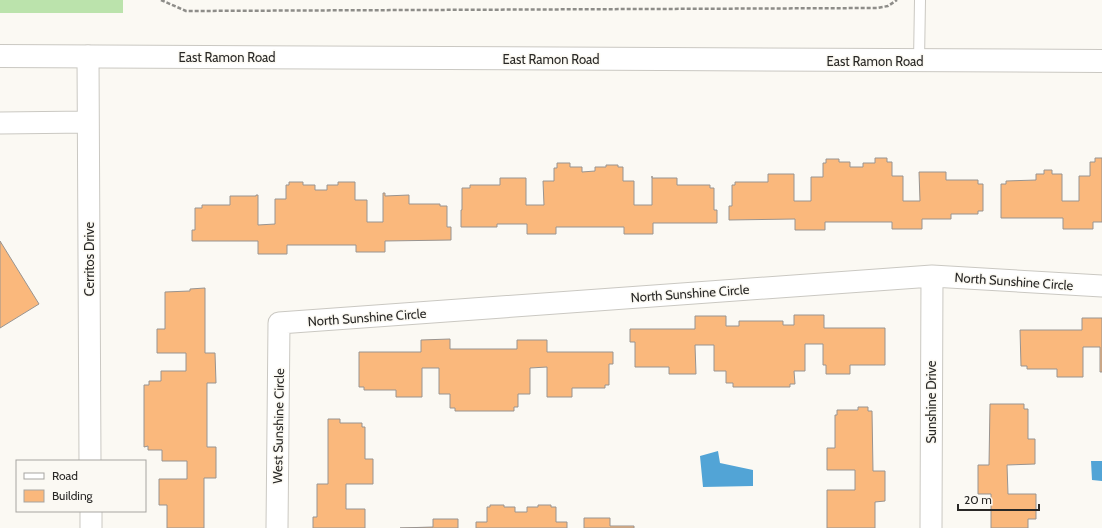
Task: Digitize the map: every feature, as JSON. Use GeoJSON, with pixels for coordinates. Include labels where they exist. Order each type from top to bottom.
{"type":"FeatureCollection","features":[{"type":"Feature","properties":{"kind":"main road","name":"East Ramon Road"},"geometry":{"type":"LineString","coordinates":[[0,56],[1102,62]]}},
{"type":"Feature","properties":{"kind":"street","name":"Cerritos Drive"},"geometry":{"type":"LineString","coordinates":[[88,56],[90,460]]}},
{"type":"Feature","properties":{"kind":"street"},"geometry":{"type":"LineString","coordinates":[[0,122],[88,122]]}},
{"type":"Feature","properties":{"kind":"street","name":"North Sunshine Circle"},"geometry":{"type":"LineString","coordinates":[[279,324],[932,276],[1102,286]]}},
{"type":"Feature","properties":{"kind":"street","name":"Sunshine Drive"},"geometry":{"type":"LineString","coordinates":[[931,528],[932,276]]}},
{"type":"Feature","properties":{"kind":"street","name":"West Sunshine Circle"},"geometry":{"type":"LineString","coordinates":[[277,528],[279,324]]}},
{"type":"Feature","properties":{"kind":"street"},"geometry":{"type":"LineString","coordinates":[[90,512],[91,528]]}},
{"type":"Feature","properties":{"kind":"lane"},"geometry":{"type":"LineString","coordinates":[[919,62],[920,0]]}},
{"type":"Feature","properties":{"kind":"path"},"geometry":{"type":"LineString","coordinates":[[161,0],[186,11],[878,8],[888,6],[897,0]]}},
{"type":"Feature","properties":{"kind":"green space"},"geometry":{"type":"Polygon","coordinates":[[[0,0],[123,0],[123,13],[0,13],[0,0]]]}},
{"type":"Feature","properties":{"kind":"water"},"geometry":{"type":"Polygon","coordinates":[[[718,451],[720,463],[753,470],[753,486],[703,487],[700,456],[718,451]]]}},
{"type":"Feature","properties":{"kind":"water"},"geometry":{"type":"Polygon","coordinates":[[[1091,461],[1102,461],[1102,481],[1092,480],[1091,461]]]}},
{"type":"Feature","properties":{"kind":"building"},"geometry":{"type":"Polygon","coordinates":[[[875,158],[887,158],[887,162],[892,162],[892,176],[903,176],[903,201],[920,201],[919,172],[946,172],[946,180],[978,180],[978,184],[983,184],[983,211],[978,211],[978,214],[951,214],[951,219],[922,219],[922,229],[892,229],[892,222],[825,222],[825,230],[795,230],[795,219],[729,220],[729,206],[732,206],[732,185],[735,185],[735,182],[768,182],[768,174],[794,174],[794,201],[811,201],[811,177],[823,177],[823,163],[826,163],[826,159],[839,159],[839,162],[850,162],[850,167],[863,167],[863,163],[875,163],[875,158]]]}},
{"type":"Feature","properties":{"kind":"building"},"geometry":{"type":"Polygon","coordinates":[[[1095,158],[1102,158],[1102,222],[1093,222],[1093,229],[1063,229],[1063,218],[1001,218],[1001,184],[1006,184],[1006,181],[1036,180],[1036,174],[1044,174],[1044,170],[1052,170],[1052,174],[1062,174],[1062,201],[1079,201],[1079,176],[1090,176],[1090,162],[1095,162],[1095,158]]]}},
{"type":"Feature","properties":{"kind":"building"},"geometry":{"type":"Polygon","coordinates":[[[557,163],[570,163],[570,167],[582,167],[582,172],[595,171],[595,167],[606,167],[606,165],[618,165],[618,167],[623,167],[623,181],[634,181],[634,205],[652,205],[652,178],[677,178],[677,185],[710,185],[710,188],[714,188],[714,210],[717,210],[717,223],[653,223],[653,234],[624,234],[624,227],[556,227],[556,234],[527,234],[527,224],[497,224],[497,227],[461,227],[462,188],[470,188],[470,185],[500,185],[500,178],[526,178],[526,205],[544,205],[543,181],[554,181],[554,168],[557,168],[557,163]]]}},
{"type":"Feature","properties":{"kind":"building"},"geometry":{"type":"Polygon","coordinates":[[[289,182],[303,182],[303,185],[315,185],[315,190],[327,190],[327,185],[338,185],[338,182],[355,182],[355,200],[367,200],[367,222],[383,222],[383,193],[385,193],[385,196],[409,195],[409,204],[440,204],[440,206],[447,206],[447,227],[451,227],[451,240],[385,241],[385,252],[356,252],[356,245],[287,245],[287,254],[258,254],[258,241],[192,241],[192,230],[195,230],[195,208],[202,208],[202,205],[230,205],[230,196],[258,195],[258,225],[275,224],[275,199],[286,199],[286,185],[289,185],[289,182]]]}},
{"type":"Feature","properties":{"kind":"building"},"geometry":{"type":"Polygon","coordinates":[[[0,241],[39,304],[0,328],[0,241]]]}},
{"type":"Feature","properties":{"kind":"building"},"geometry":{"type":"Polygon","coordinates":[[[205,288],[205,353],[215,353],[216,383],[207,383],[207,447],[216,447],[216,478],[204,478],[204,528],[167,528],[167,505],[159,505],[159,479],[187,479],[187,461],[162,461],[162,450],[148,450],[148,446],[144,447],[144,385],[149,385],[149,381],[161,381],[161,371],[186,371],[186,353],[157,353],[157,329],[165,329],[165,292],[190,291],[190,289],[205,288]]]}},
{"type":"Feature","properties":{"kind":"building"},"geometry":{"type":"Polygon","coordinates":[[[794,315],[824,315],[824,328],[885,328],[885,365],[850,365],[850,374],[826,374],[826,365],[823,365],[823,344],[805,344],[805,371],[794,371],[795,384],[790,384],[790,387],[733,387],[733,383],[726,383],[726,371],[714,371],[714,345],[695,345],[696,374],[669,374],[669,367],[635,367],[635,342],[630,342],[630,329],[695,329],[695,316],[726,316],[726,326],[739,326],[739,321],[783,321],[783,325],[794,325],[794,315]]]}},
{"type":"Feature","properties":{"kind":"building"},"geometry":{"type":"Polygon","coordinates":[[[1082,318],[1102,318],[1102,372],[1100,372],[1100,347],[1083,347],[1083,377],[1057,377],[1057,369],[1027,369],[1027,366],[1021,366],[1020,330],[1082,330],[1082,318]]]}},
{"type":"Feature","properties":{"kind":"building"},"geometry":{"type":"Polygon","coordinates":[[[450,339],[450,349],[517,349],[517,340],[547,340],[547,352],[613,352],[613,364],[609,364],[609,385],[605,385],[605,388],[572,388],[572,397],[547,397],[547,367],[530,368],[530,394],[518,394],[518,407],[514,407],[514,411],[455,411],[455,408],[450,408],[450,394],[439,394],[439,368],[422,368],[422,397],[396,397],[396,390],[364,390],[364,387],[359,387],[359,352],[421,352],[421,340],[450,339]]]}},
{"type":"Feature","properties":{"kind":"building"},"geometry":{"type":"Polygon","coordinates":[[[990,404],[1024,404],[1024,409],[1028,409],[1028,439],[1035,439],[1035,464],[1007,465],[1008,494],[1036,494],[1036,519],[1028,519],[1028,528],[991,528],[991,494],[978,494],[978,465],[989,465],[990,404]]]}},
{"type":"Feature","properties":{"kind":"building"},"geometry":{"type":"Polygon","coordinates":[[[858,407],[868,407],[868,411],[872,411],[873,471],[885,471],[885,501],[875,502],[875,528],[827,528],[827,490],[855,490],[855,470],[827,470],[827,448],[835,448],[835,415],[837,415],[837,410],[858,410],[858,407]]]}},
{"type":"Feature","properties":{"kind":"building"},"geometry":{"type":"Polygon","coordinates":[[[328,419],[340,419],[340,423],[362,423],[362,427],[365,427],[365,459],[373,459],[373,484],[346,484],[346,509],[365,509],[365,528],[313,528],[313,517],[317,517],[317,484],[328,484],[328,419]]]}},
{"type":"Feature","properties":{"kind":"building"},"geometry":{"type":"Polygon","coordinates":[[[490,505],[515,507],[515,512],[527,512],[527,507],[551,505],[551,507],[556,507],[556,522],[567,522],[567,528],[476,528],[476,522],[487,522],[487,507],[490,507],[490,505]]]}},
{"type":"Feature","properties":{"kind":"building"},"geometry":{"type":"Polygon","coordinates":[[[584,518],[610,518],[610,526],[634,526],[634,528],[584,528],[584,518]]]}},
{"type":"Feature","properties":{"kind":"building"},"geometry":{"type":"Polygon","coordinates":[[[433,519],[458,519],[458,528],[400,528],[433,527],[433,519]]]}}]}
